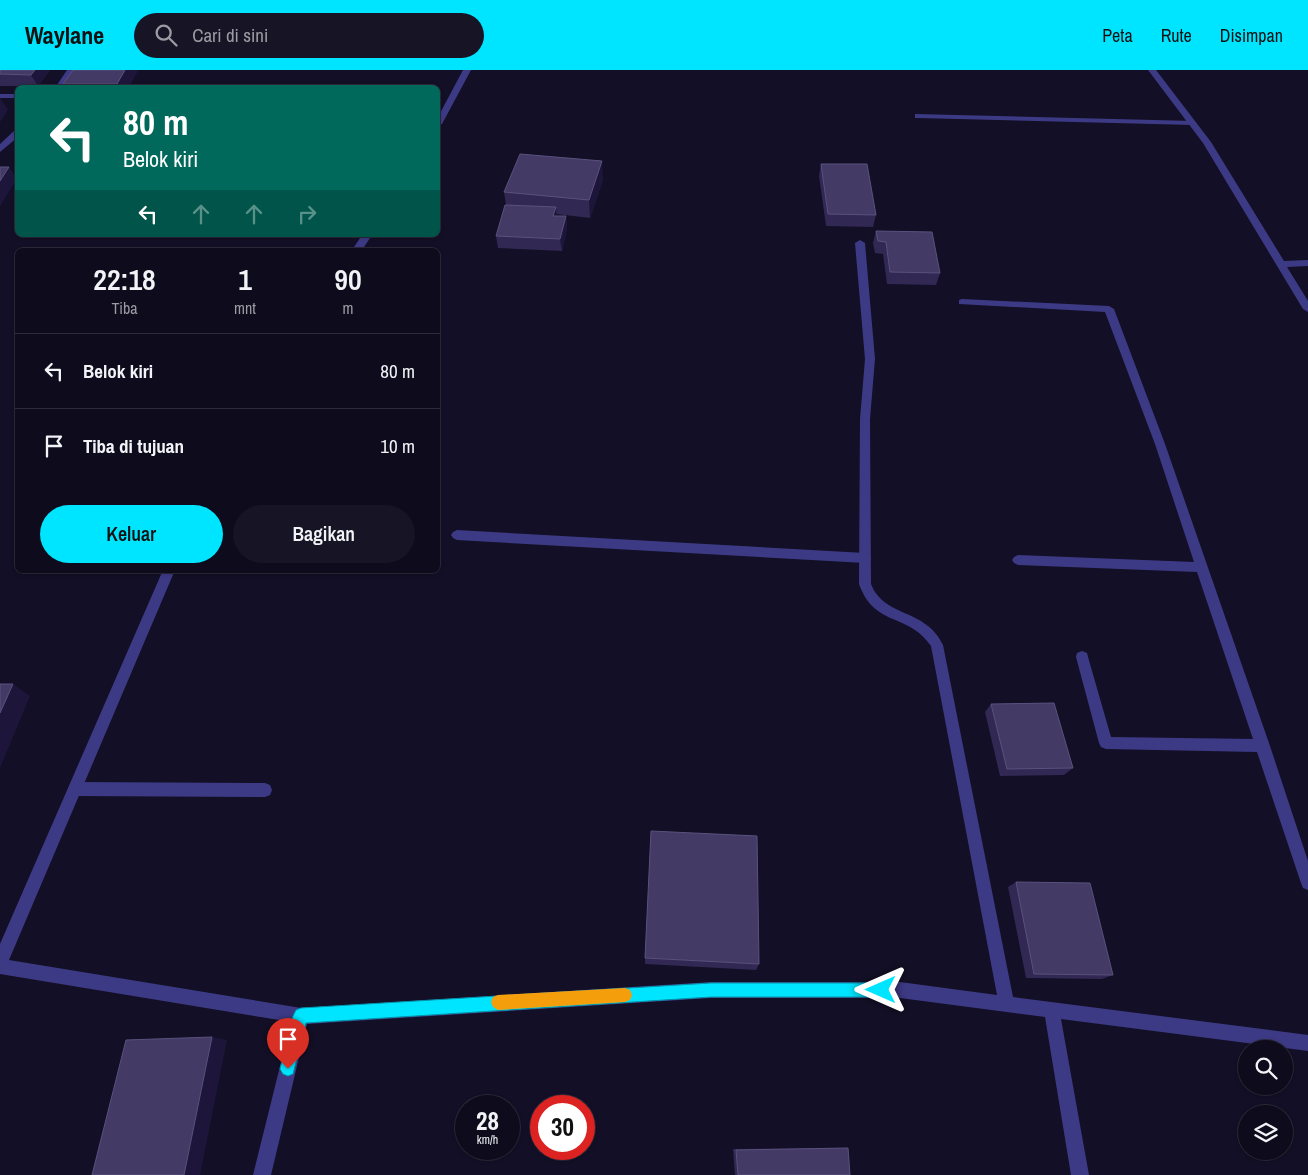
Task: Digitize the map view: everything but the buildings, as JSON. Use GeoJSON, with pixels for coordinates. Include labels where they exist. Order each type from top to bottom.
{"type":"FeatureCollection","features":[{"type":"Feature","properties":{"kind":"street"},"geometry":{"type":"LineString","coordinates":[[61,85],[71,70]]}},
{"type":"Feature","properties":{"kind":"street"},"geometry":{"type":"LineString","coordinates":[[440,120],[467,70]]}},
{"type":"Feature","properties":{"kind":"street"},"geometry":{"type":"LineString","coordinates":[[1152,70],[1207,142],[1283,264],[1308,309]]}},
{"type":"Feature","properties":{"kind":"street"},"geometry":{"type":"LineString","coordinates":[[0,96],[15,96]]}},
{"type":"Feature","properties":{"kind":"street"},"geometry":{"type":"LineString","coordinates":[[918,116],[1193,123]]}},
{"type":"Feature","properties":{"kind":"street"},"geometry":{"type":"LineString","coordinates":[[0,149],[15,135]]}},
{"type":"Feature","properties":{"kind":"street"},"geometry":{"type":"LineString","coordinates":[[357,248],[366,237]]}},
{"type":"Feature","properties":{"kind":"street"},"geometry":{"type":"LineString","coordinates":[[860,243],[870,359],[865,419],[865,584],[868,596],[875,605],[918,625],[929,633],[937,645],[1006,1003]]}},
{"type":"Feature","properties":{"kind":"street"},"geometry":{"type":"LineString","coordinates":[[1283,264],[1308,263]]}},
{"type":"Feature","properties":{"kind":"street"},"geometry":{"type":"LineString","coordinates":[[962,302],[1109,309],[1160,444],[1308,883]]}},
{"type":"Feature","properties":{"kind":"street"},"geometry":{"type":"LineString","coordinates":[[457,535],[865,558]]}},
{"type":"Feature","properties":{"kind":"street"},"geometry":{"type":"LineString","coordinates":[[1018,560],[1202,567]]}},
{"type":"Feature","properties":{"kind":"street"},"geometry":{"type":"LineString","coordinates":[[0,962],[168,573]]}},
{"type":"Feature","properties":{"kind":"street"},"geometry":{"type":"LineString","coordinates":[[1082,657],[1106,743],[1262,746]]}},
{"type":"Feature","properties":{"kind":"street"},"geometry":{"type":"LineString","coordinates":[[74,789],[265,790]]}},
{"type":"Feature","properties":{"kind":"street"},"geometry":{"type":"LineString","coordinates":[[0,966],[301,1016],[711,990],[900,990],[1308,1043]]}},
{"type":"Feature","properties":{"kind":"street"},"geometry":{"type":"LineString","coordinates":[[1052,1010],[1080,1175]]}},
{"type":"Feature","properties":{"kind":"street"},"geometry":{"type":"LineString","coordinates":[[262,1175],[301,1016]]}},
{"type":"Feature","properties":{"kind":"slow traffic"},"geometry":{"type":"LineString","coordinates":[[498,1002],[625,995]]}},
{"type":"Feature","properties":{"kind":"route"},"geometry":{"type":"LineString","coordinates":[[288,1069],[301,1016],[711,990],[881,990]]}}]}
